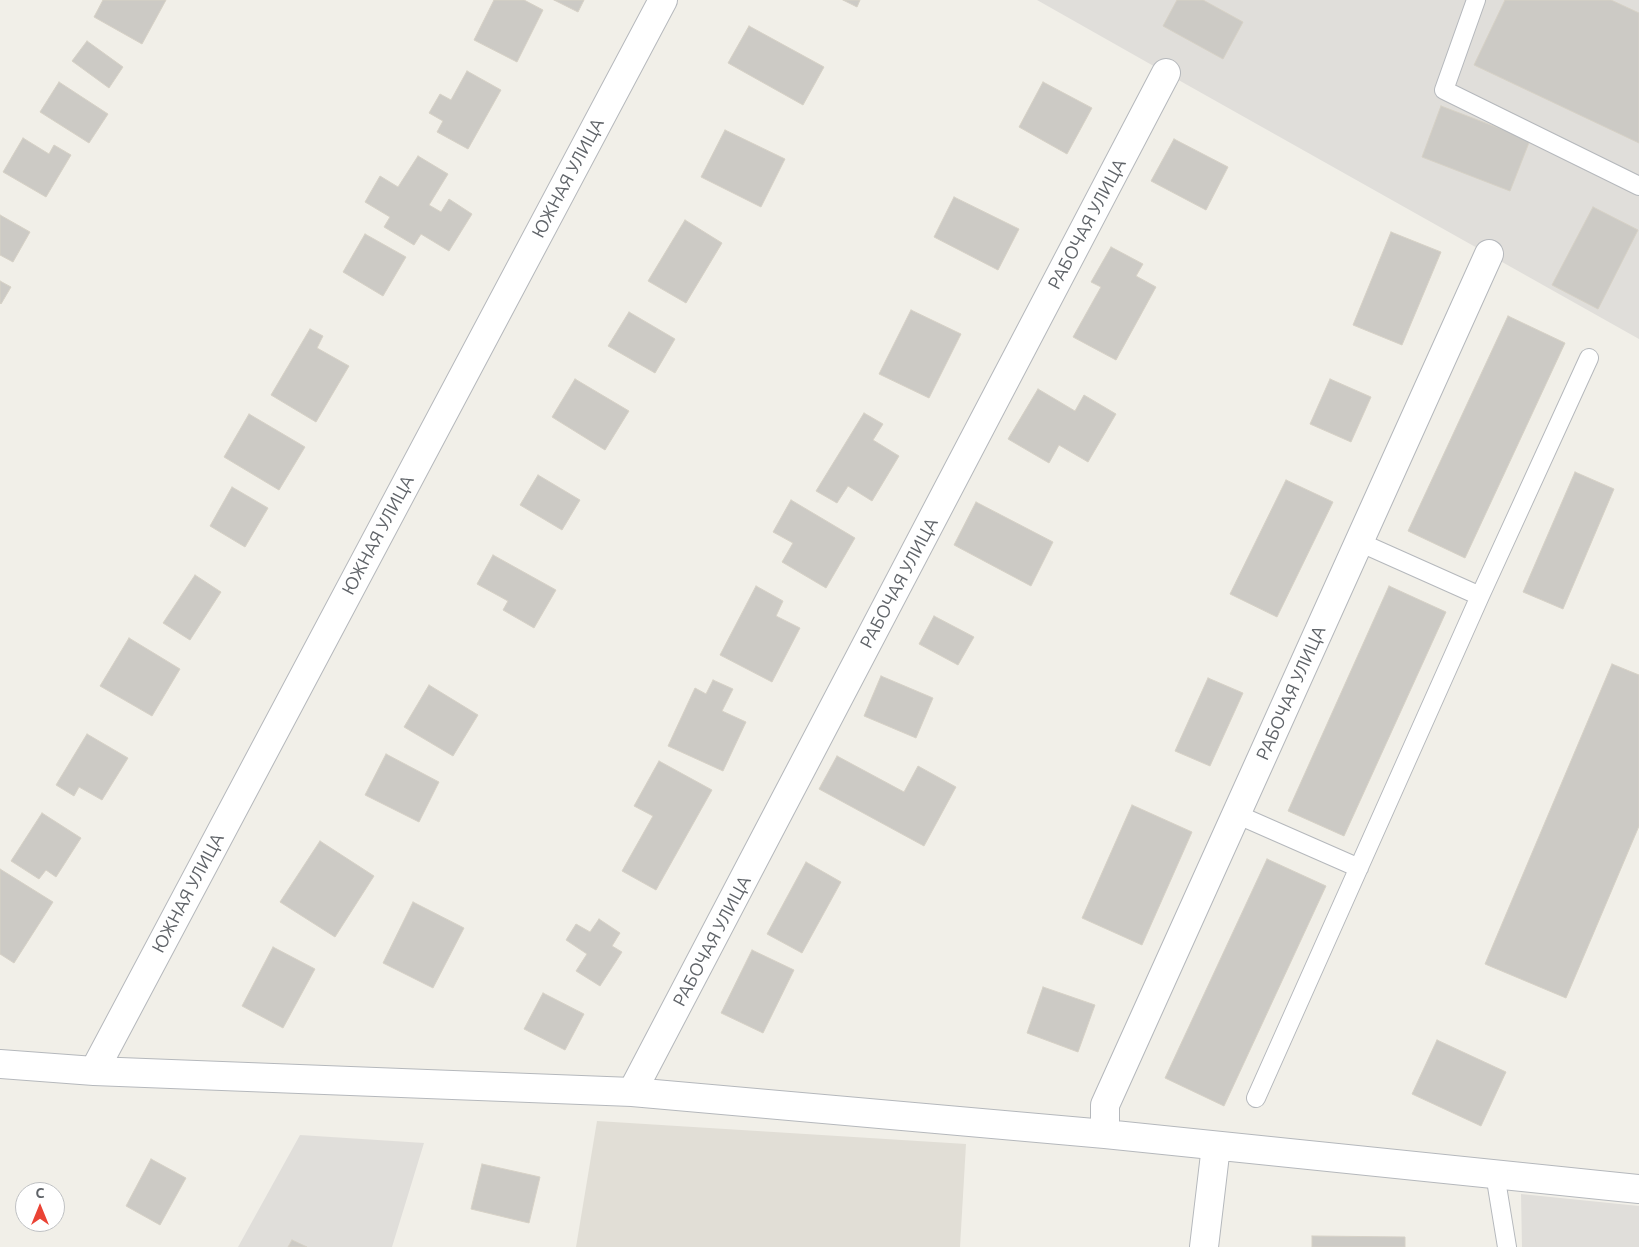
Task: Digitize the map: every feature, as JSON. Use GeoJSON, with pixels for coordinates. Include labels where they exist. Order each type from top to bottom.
{"type":"FeatureCollection","features":[{"type":"Feature","properties":{"kind":"street","name":"ЮЖНАЯ УЛИЦА"},"geometry":{"type":"LineString","coordinates":[[94,1071],[663,0]]}},
{"type":"Feature","properties":{"kind":"street","name":"РАБОЧАЯ УЛИЦА"},"geometry":{"type":"LineString","coordinates":[[632,1092],[1166,73]]}},
{"type":"Feature","properties":{"kind":"street","name":"РАБОЧАЯ УЛИЦА"},"geometry":{"type":"LineString","coordinates":[[1105,1134],[1105,1105],[1489,254]]}},
{"type":"Feature","properties":{"kind":"street"},"geometry":{"type":"LineString","coordinates":[[0,1064],[94,1071],[632,1092],[1105,1134],[1639,1189]]}},
{"type":"Feature","properties":{"kind":"street"},"geometry":{"type":"LineString","coordinates":[[1204,1247],[1216,1146]]}},
{"type":"Feature","properties":{"kind":"lane"},"geometry":{"type":"LineString","coordinates":[[1477,1],[1444,90],[1639,186]]}},
{"type":"Feature","properties":{"kind":"lane"},"geometry":{"type":"LineString","coordinates":[[1256,1098],[1480,596],[1590,358]]}},
{"type":"Feature","properties":{"kind":"lane"},"geometry":{"type":"LineString","coordinates":[[1359,542],[1480,596]]}},
{"type":"Feature","properties":{"kind":"lane"},"geometry":{"type":"LineString","coordinates":[[1236,814],[1359,868]]}},
{"type":"Feature","properties":{"kind":"lane"},"geometry":{"type":"LineString","coordinates":[[1495,1174],[1507,1247]]}},
{"type":"Feature","properties":{"kind":"shaded area"},"geometry":{"type":"Polygon","coordinates":[[[1037,0],[1639,0],[1639,339],[1166,73],[1037,0]]]}},
{"type":"Feature","properties":{"kind":"shaded area"},"geometry":{"type":"Polygon","coordinates":[[[597,1121],[966,1144],[960,1247],[576,1247],[597,1121]]]}},
{"type":"Feature","properties":{"kind":"shaded area"},"geometry":{"type":"Polygon","coordinates":[[[300,1135],[424,1143],[392,1247],[238,1247],[300,1135]]]}},
{"type":"Feature","properties":{"kind":"shaded area"},"geometry":{"type":"Polygon","coordinates":[[[1521,1194],[1639,1206],[1639,1247],[1522,1247],[1521,1194]]]}},
{"type":"Feature","properties":{"kind":"building"},"geometry":{"type":"Polygon","coordinates":[[[103,0],[166,0],[142,44],[94,17],[103,0]]]}},
{"type":"Feature","properties":{"kind":"building"},"geometry":{"type":"Polygon","coordinates":[[[494,0],[524,0],[543,10],[517,62],[474,40],[494,0]]]}},
{"type":"Feature","properties":{"kind":"building"},"geometry":{"type":"Polygon","coordinates":[[[554,0],[584,0],[578,12],[554,0]]]}},
{"type":"Feature","properties":{"kind":"building"},"geometry":{"type":"Polygon","coordinates":[[[843,0],[860,0],[857,7],[843,0]]]}},
{"type":"Feature","properties":{"kind":"building"},"geometry":{"type":"Polygon","coordinates":[[[1177,0],[1203,0],[1243,22],[1223,59],[1163,26],[1177,0]]]}},
{"type":"Feature","properties":{"kind":"building"},"geometry":{"type":"Polygon","coordinates":[[[1505,0],[1611,0],[1639,13],[1639,143],[1474,65],[1505,0]]]}},
{"type":"Feature","properties":{"kind":"building"},"geometry":{"type":"Polygon","coordinates":[[[749,26],[824,67],[803,105],[728,63],[749,26]]]}},
{"type":"Feature","properties":{"kind":"building"},"geometry":{"type":"Polygon","coordinates":[[[87,41],[123,67],[109,88],[72,61],[87,41]]]}},
{"type":"Feature","properties":{"kind":"building"},"geometry":{"type":"Polygon","coordinates":[[[467,71],[501,90],[468,149],[437,132],[443,121],[429,113],[440,94],[451,100],[467,71]]]}},
{"type":"Feature","properties":{"kind":"building"},"geometry":{"type":"Polygon","coordinates":[[[59,82],[108,114],[89,143],[40,112],[59,82]]]}},
{"type":"Feature","properties":{"kind":"building"},"geometry":{"type":"Polygon","coordinates":[[[1043,82],[1092,108],[1067,154],[1019,127],[1043,82]]]}},
{"type":"Feature","properties":{"kind":"building"},"geometry":{"type":"Polygon","coordinates":[[[1441,106],[1530,140],[1510,191],[1422,157],[1441,106]]]}},
{"type":"Feature","properties":{"kind":"building"},"geometry":{"type":"Polygon","coordinates":[[[725,130],[785,159],[761,207],[701,177],[725,130]]]}},
{"type":"Feature","properties":{"kind":"building"},"geometry":{"type":"Polygon","coordinates":[[[23,138],[49,154],[54,145],[71,155],[46,197],[3,172],[23,138]]]}},
{"type":"Feature","properties":{"kind":"building"},"geometry":{"type":"Polygon","coordinates":[[[1174,139],[1228,167],[1206,210],[1151,181],[1174,139]]]}},
{"type":"Feature","properties":{"kind":"building"},"geometry":{"type":"Polygon","coordinates":[[[418,156],[448,174],[429,205],[441,212],[449,199],[472,214],[449,251],[421,234],[414,245],[384,227],[390,217],[365,202],[380,176],[398,187],[418,156]]]}},
{"type":"Feature","properties":{"kind":"building"},"geometry":{"type":"Polygon","coordinates":[[[954,197],[1019,229],[998,270],[934,237],[954,197]]]}},
{"type":"Feature","properties":{"kind":"building"},"geometry":{"type":"Polygon","coordinates":[[[1593,207],[1638,230],[1598,309],[1552,285],[1593,207]]]}},
{"type":"Feature","properties":{"kind":"building"},"geometry":{"type":"Polygon","coordinates":[[[0,215],[30,232],[13,262],[0,255],[0,215]]]}},
{"type":"Feature","properties":{"kind":"building"},"geometry":{"type":"Polygon","coordinates":[[[685,220],[722,243],[686,303],[648,281],[685,220]]]}},
{"type":"Feature","properties":{"kind":"building"},"geometry":{"type":"Polygon","coordinates":[[[1391,232],[1441,252],[1402,345],[1353,325],[1391,232]]]}},
{"type":"Feature","properties":{"kind":"building"},"geometry":{"type":"Polygon","coordinates":[[[365,234],[406,257],[383,296],[343,272],[365,234]]]}},
{"type":"Feature","properties":{"kind":"building"},"geometry":{"type":"Polygon","coordinates":[[[1111,247],[1143,264],[1136,276],[1156,287],[1116,360],[1073,337],[1101,287],[1091,282],[1111,247]]]}},
{"type":"Feature","properties":{"kind":"building"},"geometry":{"type":"Polygon","coordinates":[[[0,281],[11,287],[1,304],[0,303],[0,281]]]}},
{"type":"Feature","properties":{"kind":"building"},"geometry":{"type":"Polygon","coordinates":[[[911,310],[961,334],[929,398],[879,374],[911,310]]]}},
{"type":"Feature","properties":{"kind":"building"},"geometry":{"type":"Polygon","coordinates":[[[629,312],[675,339],[655,373],[608,346],[629,312]]]}},
{"type":"Feature","properties":{"kind":"building"},"geometry":{"type":"Polygon","coordinates":[[[1508,316],[1565,343],[1465,558],[1408,531],[1508,316]]]}},
{"type":"Feature","properties":{"kind":"building"},"geometry":{"type":"Polygon","coordinates":[[[310,329],[323,336],[317,348],[349,366],[316,422],[271,395],[310,329]]]}},
{"type":"Feature","properties":{"kind":"building"},"geometry":{"type":"Polygon","coordinates":[[[575,379],[629,411],[605,450],[552,417],[575,379]]]}},
{"type":"Feature","properties":{"kind":"building"},"geometry":{"type":"Polygon","coordinates":[[[1330,379],[1371,397],[1351,442],[1310,424],[1330,379]]]}},
{"type":"Feature","properties":{"kind":"building"},"geometry":{"type":"Polygon","coordinates":[[[1038,389],[1075,411],[1084,395],[1116,414],[1088,462],[1059,445],[1049,463],[1008,439],[1038,389]]]}},
{"type":"Feature","properties":{"kind":"building"},"geometry":{"type":"Polygon","coordinates":[[[864,413],[883,424],[873,440],[899,456],[872,501],[848,486],[837,503],[816,491],[864,413]]]}},
{"type":"Feature","properties":{"kind":"building"},"geometry":{"type":"Polygon","coordinates":[[[249,414],[305,447],[279,490],[224,457],[249,414]]]}},
{"type":"Feature","properties":{"kind":"building"},"geometry":{"type":"Polygon","coordinates":[[[1575,472],[1614,489],[1563,609],[1523,592],[1575,472]]]}},
{"type":"Feature","properties":{"kind":"building"},"geometry":{"type":"Polygon","coordinates":[[[538,475],[580,500],[562,530],[520,505],[538,475]]]}},
{"type":"Feature","properties":{"kind":"building"},"geometry":{"type":"Polygon","coordinates":[[[1286,480],[1333,502],[1277,617],[1230,594],[1286,480]]]}},
{"type":"Feature","properties":{"kind":"building"},"geometry":{"type":"Polygon","coordinates":[[[232,487],[268,508],[245,547],[210,526],[232,487]]]}},
{"type":"Feature","properties":{"kind":"building"},"geometry":{"type":"Polygon","coordinates":[[[791,500],[855,538],[826,588],[782,562],[793,543],[773,532],[791,500]]]}},
{"type":"Feature","properties":{"kind":"building"},"geometry":{"type":"Polygon","coordinates":[[[976,502],[1053,542],[1031,586],[954,545],[976,502]]]}},
{"type":"Feature","properties":{"kind":"building"},"geometry":{"type":"Polygon","coordinates":[[[493,555],[556,590],[534,628],[503,610],[508,601],[477,584],[493,555]]]}},
{"type":"Feature","properties":{"kind":"building"},"geometry":{"type":"Polygon","coordinates":[[[195,575],[221,592],[190,640],[163,623],[195,575]]]}},
{"type":"Feature","properties":{"kind":"building"},"geometry":{"type":"Polygon","coordinates":[[[756,586],[783,601],[776,616],[800,628],[772,682],[720,655],[756,586]]]}},
{"type":"Feature","properties":{"kind":"building"},"geometry":{"type":"Polygon","coordinates":[[[1389,586],[1446,612],[1344,836],[1288,811],[1389,586]]]}},
{"type":"Feature","properties":{"kind":"building"},"geometry":{"type":"Polygon","coordinates":[[[934,616],[974,637],[958,665],[919,644],[934,616]]]}},
{"type":"Feature","properties":{"kind":"building"},"geometry":{"type":"Polygon","coordinates":[[[129,638],[180,669],[152,716],[100,686],[129,638]]]}},
{"type":"Feature","properties":{"kind":"building"},"geometry":{"type":"Polygon","coordinates":[[[1612,664],[1639,675],[1639,826],[1566,998],[1485,964],[1612,664]]]}},
{"type":"Feature","properties":{"kind":"building"},"geometry":{"type":"Polygon","coordinates":[[[881,676],[933,698],[916,738],[864,716],[881,676]]]}},
{"type":"Feature","properties":{"kind":"building"},"geometry":{"type":"Polygon","coordinates":[[[1208,678],[1243,693],[1210,766],[1175,751],[1208,678]]]}},
{"type":"Feature","properties":{"kind":"building"},"geometry":{"type":"Polygon","coordinates":[[[713,680],[733,689],[722,711],[746,722],[723,771],[668,746],[695,688],[706,694],[713,680]]]}},
{"type":"Feature","properties":{"kind":"building"},"geometry":{"type":"Polygon","coordinates":[[[429,685],[478,715],[453,756],[404,727],[429,685]]]}},
{"type":"Feature","properties":{"kind":"building"},"geometry":{"type":"Polygon","coordinates":[[[87,734],[128,758],[102,800],[79,787],[74,796],[56,785],[87,734]]]}},
{"type":"Feature","properties":{"kind":"building"},"geometry":{"type":"Polygon","coordinates":[[[386,754],[439,782],[419,822],[365,795],[386,754]]]}},
{"type":"Feature","properties":{"kind":"building"},"geometry":{"type":"Polygon","coordinates":[[[837,756],[904,792],[918,766],[956,787],[924,846],[819,789],[837,756]]]}},
{"type":"Feature","properties":{"kind":"building"},"geometry":{"type":"Polygon","coordinates":[[[659,761],[712,790],[656,890],[622,871],[653,816],[634,806],[659,761]]]}},
{"type":"Feature","properties":{"kind":"building"},"geometry":{"type":"Polygon","coordinates":[[[1132,805],[1192,832],[1142,945],[1082,918],[1132,805]]]}},
{"type":"Feature","properties":{"kind":"building"},"geometry":{"type":"Polygon","coordinates":[[[42,813],[81,838],[56,877],[46,870],[39,879],[11,861],[42,813]]]}},
{"type":"Feature","properties":{"kind":"building"},"geometry":{"type":"Polygon","coordinates":[[[320,841],[374,876],[335,937],[280,902],[320,841]]]}},
{"type":"Feature","properties":{"kind":"building"},"geometry":{"type":"Polygon","coordinates":[[[1267,859],[1326,886],[1224,1106],[1165,1078],[1267,859]]]}},
{"type":"Feature","properties":{"kind":"building"},"geometry":{"type":"Polygon","coordinates":[[[806,862],[841,882],[802,953],[767,934],[806,862]]]}},
{"type":"Feature","properties":{"kind":"building"},"geometry":{"type":"Polygon","coordinates":[[[0,869],[53,902],[14,963],[0,954],[0,869]]]}},
{"type":"Feature","properties":{"kind":"building"},"geometry":{"type":"Polygon","coordinates":[[[413,902],[464,928],[433,988],[383,963],[413,902]]]}},
{"type":"Feature","properties":{"kind":"building"},"geometry":{"type":"Polygon","coordinates":[[[599,919],[620,933],[612,946],[622,952],[600,986],[576,971],[587,954],[566,940],[576,924],[590,932],[599,919]]]}},
{"type":"Feature","properties":{"kind":"building"},"geometry":{"type":"Polygon","coordinates":[[[273,947],[315,969],[283,1028],[242,1006],[273,947]]]}},
{"type":"Feature","properties":{"kind":"building"},"geometry":{"type":"Polygon","coordinates":[[[752,950],[794,970],[763,1033],[721,1013],[752,950]]]}},
{"type":"Feature","properties":{"kind":"building"},"geometry":{"type":"Polygon","coordinates":[[[1043,987],[1095,1005],[1078,1052],[1027,1033],[1043,987]]]}},
{"type":"Feature","properties":{"kind":"building"},"geometry":{"type":"Polygon","coordinates":[[[543,993],[584,1014],[565,1050],[524,1029],[543,993]]]}},
{"type":"Feature","properties":{"kind":"building"},"geometry":{"type":"Polygon","coordinates":[[[1437,1040],[1506,1072],[1481,1126],[1412,1094],[1437,1040]]]}},
{"type":"Feature","properties":{"kind":"building"},"geometry":{"type":"Polygon","coordinates":[[[151,1159],[186,1178],[160,1225],[126,1206],[151,1159]]]}},
{"type":"Feature","properties":{"kind":"building"},"geometry":{"type":"Polygon","coordinates":[[[482,1164],[540,1177],[529,1223],[471,1209],[482,1164]]]}},
{"type":"Feature","properties":{"kind":"building"},"geometry":{"type":"Polygon","coordinates":[[[1312,1236],[1405,1237],[1405,1247],[1312,1247],[1312,1236]]]}},
{"type":"Feature","properties":{"kind":"building"},"geometry":{"type":"Polygon","coordinates":[[[292,1240],[307,1247],[288,1247],[292,1240]]]}}]}
